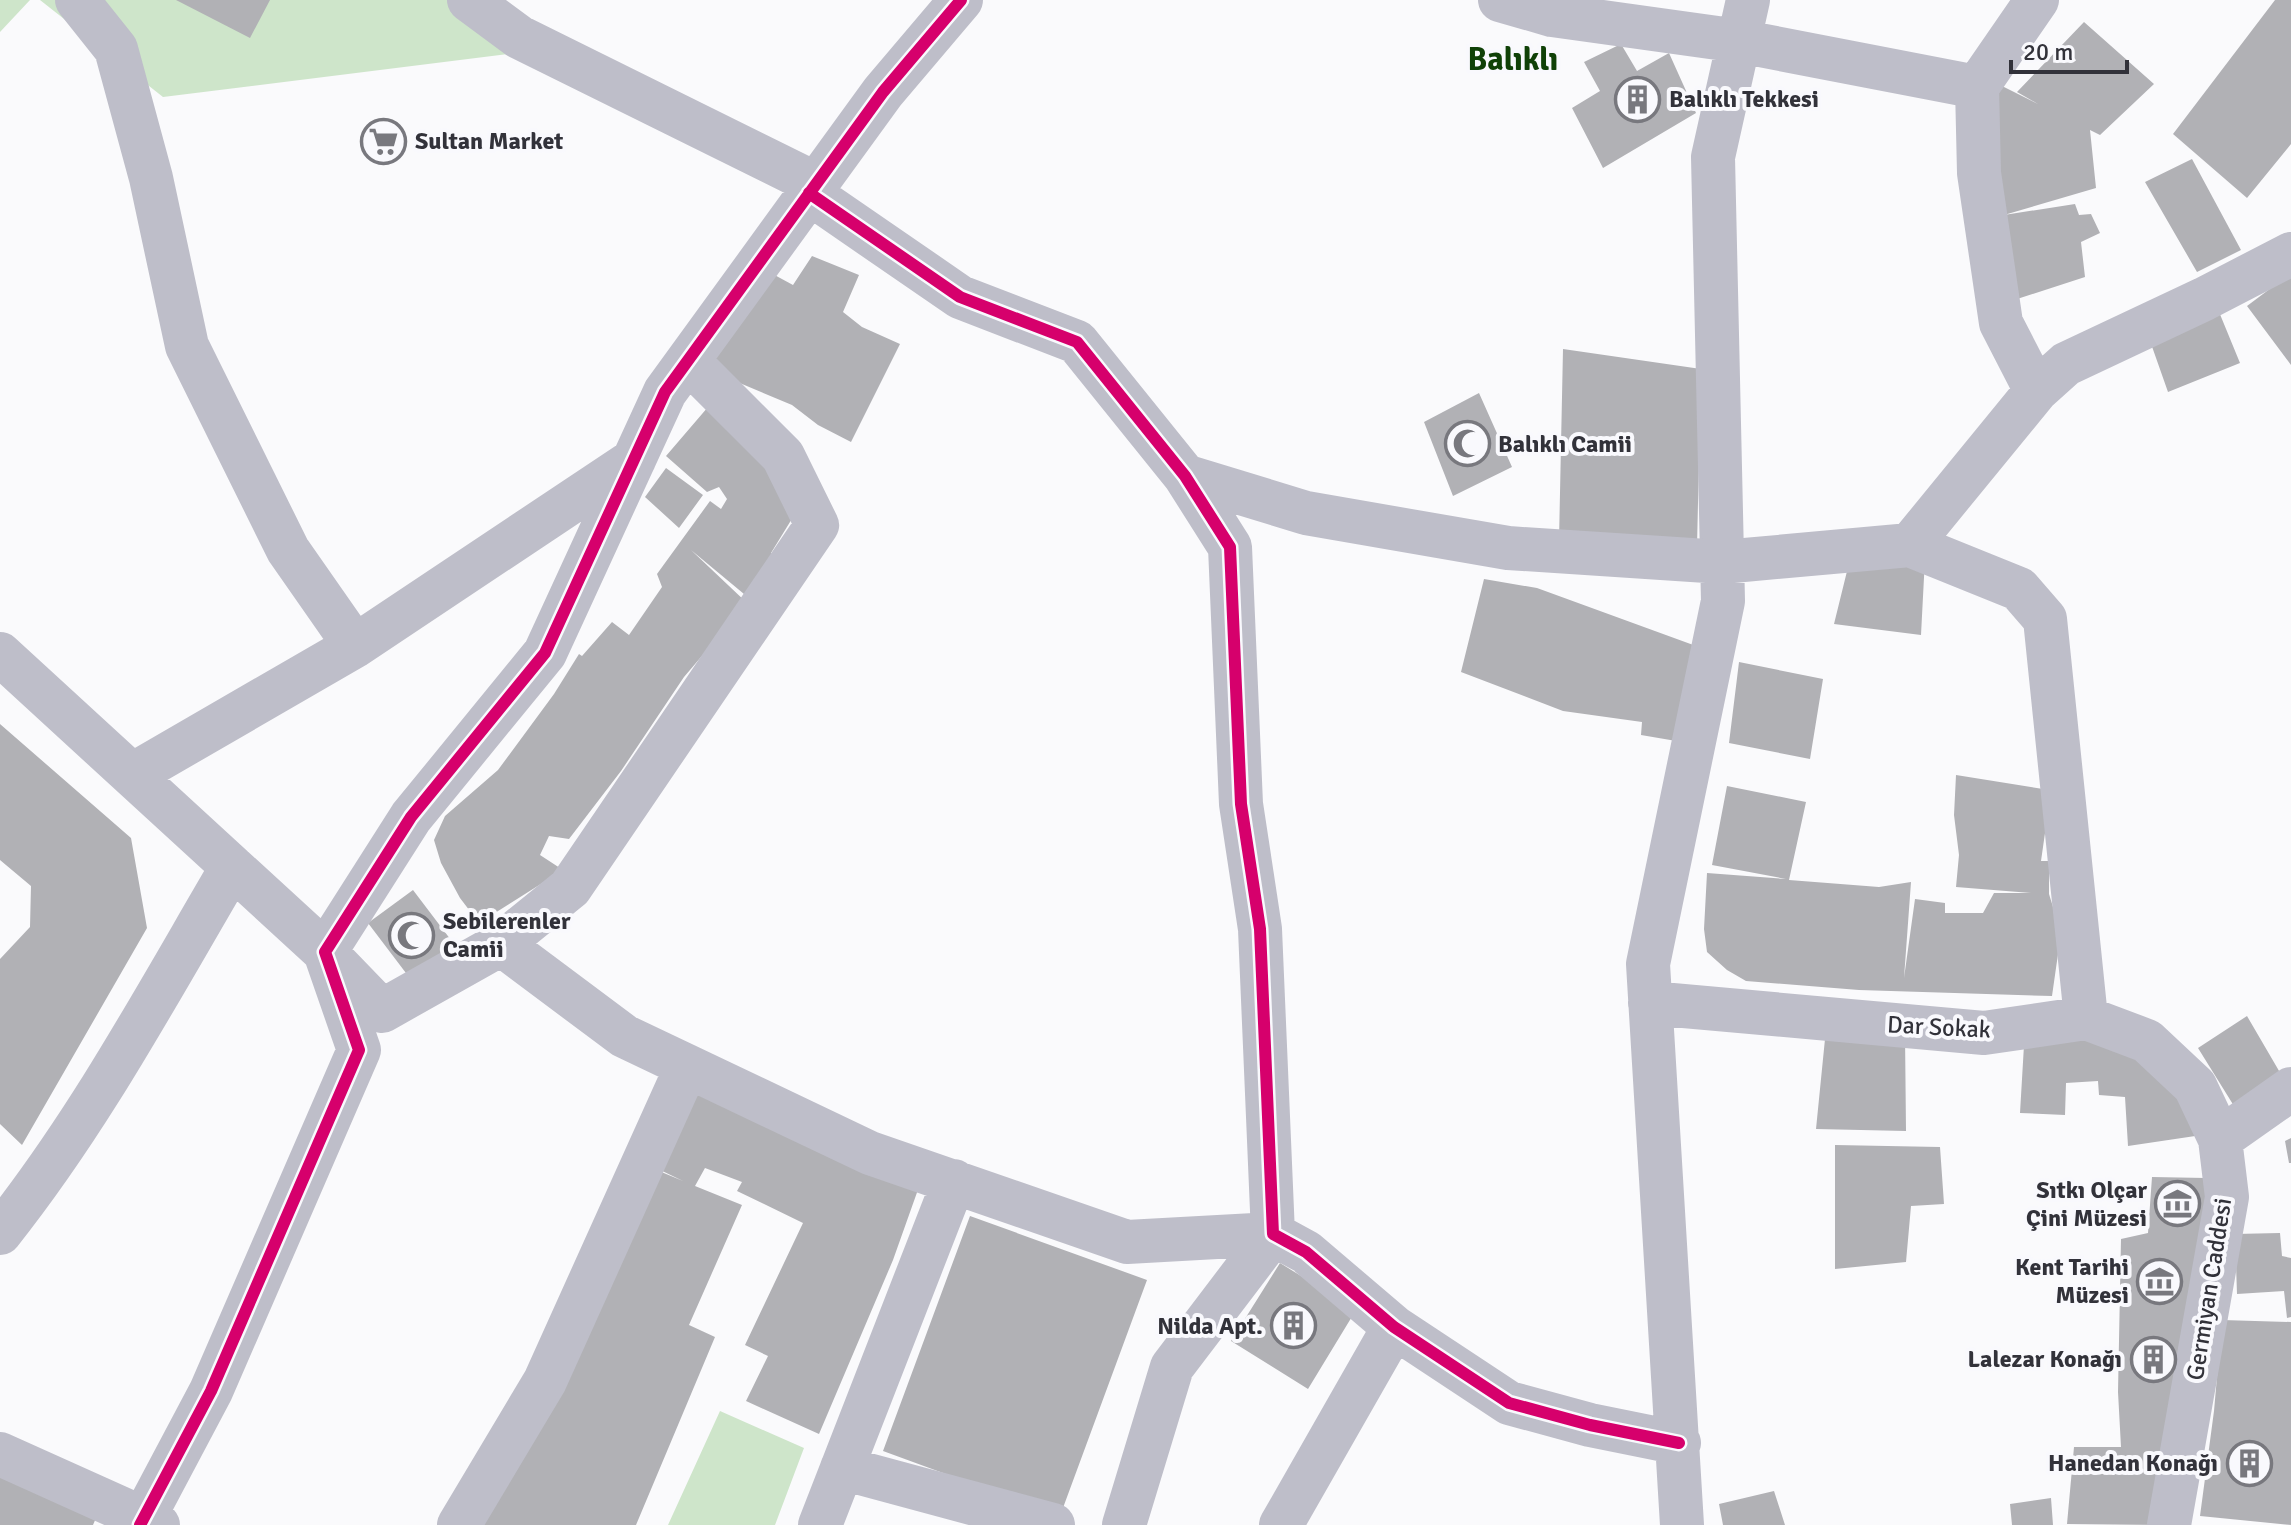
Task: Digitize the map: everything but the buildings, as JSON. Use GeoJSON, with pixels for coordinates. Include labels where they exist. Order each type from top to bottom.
{"type":"FeatureCollection","features":[{"type":"Feature","properties":{"kind":"street"},"geometry":{"type":"LineString","coordinates":[[77,0],[116,49],[151,178],[187,346],[288,550],[355,646]]}},
{"type":"Feature","properties":{"kind":"street"},"geometry":{"type":"LineString","coordinates":[[469,0],[519,37],[813,188],[960,297],[1077,342],[1185,476],[1230,547],[1241,804],[1260,929],[1273,1234],[1172,1367],[1124,1525]]}},
{"type":"Feature","properties":{"kind":"street"},"geometry":{"type":"LineString","coordinates":[[325,952],[411,817],[545,653],[665,392],[883,92],[961,0]]}},
{"type":"Feature","properties":{"kind":"street"},"geometry":{"type":"LineString","coordinates":[[1500,0],[1552,15],[1744,20],[1977,87]]}},
{"type":"Feature","properties":{"kind":"street"},"geometry":{"type":"LineString","coordinates":[[2036,391],[2001,323],[1979,173],[1977,87],[2037,0]]}},
{"type":"Feature","properties":{"kind":"street"},"geometry":{"type":"LineString","coordinates":[[1682,1525],[1648,964],[1723,601],[1713,157],[1744,20]]}},
{"type":"Feature","properties":{"kind":"street"},"geometry":{"type":"LineString","coordinates":[[1910,545],[2036,391],[2066,364],[2291,254]]}},
{"type":"Feature","properties":{"kind":"street"},"geometry":{"type":"LineString","coordinates":[[0,654],[325,952],[382,1011],[501,944],[570,888],[817,525],[783,456],[688,361]]}},
{"type":"Feature","properties":{"kind":"street"},"geometry":{"type":"LineString","coordinates":[[132,775],[355,646],[634,460]]}},
{"type":"Feature","properties":{"kind":"street"},"geometry":{"type":"LineString","coordinates":[[1185,476],[1306,513],[1508,548],[1722,562],[1910,545],[2019,589],[2045,619],[2086,1018]]}},
{"type":"Feature","properties":{"kind":"street"},"geometry":{"type":"LineString","coordinates":[[0,1233],[38,1186],[127,1047],[232,867]]}},
{"type":"Feature","properties":{"kind":"street"},"geometry":{"type":"LineString","coordinates":[[501,944],[624,1036],[870,1153],[1127,1242],[1273,1234],[1306,1252],[1394,1327],[1509,1403],[1590,1425],[1679,1443]]}},
{"type":"Feature","properties":{"kind":"street"},"geometry":{"type":"LineString","coordinates":[[0,1454],[147,1523],[211,1391],[359,1050],[325,952]]}},
{"type":"Feature","properties":{"kind":"street","name":"Dar Sokak"},"geometry":{"type":"LineString","coordinates":[[1650,1003],[1984,1033],[2086,1018],[2147,1041],[2195,1086],[2220,1139]]}},
{"type":"Feature","properties":{"kind":"street"},"geometry":{"type":"LineString","coordinates":[[459,1525],[545,1381],[687,1066]]}},
{"type":"Feature","properties":{"kind":"street"},"geometry":{"type":"LineString","coordinates":[[2220,1139],[2291,1089]]}},
{"type":"Feature","properties":{"kind":"street","name":"Germiyan Caddesi"},"geometry":{"type":"LineString","coordinates":[[2169,1525],[2227,1197],[2220,1139]]}},
{"type":"Feature","properties":{"kind":"street"},"geometry":{"type":"LineString","coordinates":[[820,1525],[954,1181]]}},
{"type":"Feature","properties":{"kind":"street"},"geometry":{"type":"LineString","coordinates":[[1281,1525],[1394,1327]]}},
{"type":"Feature","properties":{"kind":"street"},"geometry":{"type":"LineString","coordinates":[[842,1468],[1053,1525]]}},
{"type":"Feature","properties":{"kind":"green space"},"geometry":{"type":"Polygon","coordinates":[[[0,0],[30,0],[0,32],[0,0]]]}},
{"type":"Feature","properties":{"kind":"green space"},"geometry":{"type":"Polygon","coordinates":[[[40,0],[453,0],[516,53],[163,97],[40,0]]]}},
{"type":"Feature","properties":{"kind":"green space"},"geometry":{"type":"Polygon","coordinates":[[[720,1411],[804,1448],[775,1525],[668,1525],[720,1411]]]}},
{"type":"Feature","properties":{"kind":"cycle path"},"geometry":{"type":"LineString","coordinates":[[140,1525],[211,1391],[359,1050],[325,952],[411,817],[545,653],[665,392],[883,92],[961,0]]}},
{"type":"Feature","properties":{"kind":"cycle path"},"geometry":{"type":"LineString","coordinates":[[809,193],[960,297],[1077,342],[1185,476],[1230,547],[1241,804],[1260,929],[1273,1234],[1306,1252],[1394,1327],[1509,1403],[1590,1425],[1679,1443]]}},
{"type":"Feature","properties":{"kind":"place","name":"Balıklı Tekkesi"},"geometry":{"type":"Point","coordinates":[1638,99]}},
{"type":"Feature","properties":{"kind":"place","name":"Sultan Market"},"geometry":{"type":"Point","coordinates":[384,141]}},
{"type":"Feature","properties":{"kind":"place","name":"Balıklı Camii"},"geometry":{"type":"Point","coordinates":[1467,444]}},
{"type":"Feature","properties":{"kind":"place","name":"Sebilerenler Camii"},"geometry":{"type":"Point","coordinates":[412,935]}},
{"type":"Feature","properties":{"kind":"place","name":"Sıtkı Olçar Çini Müzesi"},"geometry":{"type":"Point","coordinates":[2178,1204]}},
{"type":"Feature","properties":{"kind":"place","name":"Kent Tarihi Müzesi"},"geometry":{"type":"Point","coordinates":[2160,1281]}},
{"type":"Feature","properties":{"kind":"place","name":"Nilda Apt."},"geometry":{"type":"Point","coordinates":[1294,1326]}},
{"type":"Feature","properties":{"kind":"place","name":"Lalezar Konağı"},"geometry":{"type":"Point","coordinates":[2153,1359]}},
{"type":"Feature","properties":{"kind":"place","name":"Hanedan Konağı"},"geometry":{"type":"Point","coordinates":[2249,1463]}},
{"type":"Feature","properties":{"kind":"district","name":"Balıklı"},"geometry":{"type":"Point","coordinates":[1513,59]}}]}
